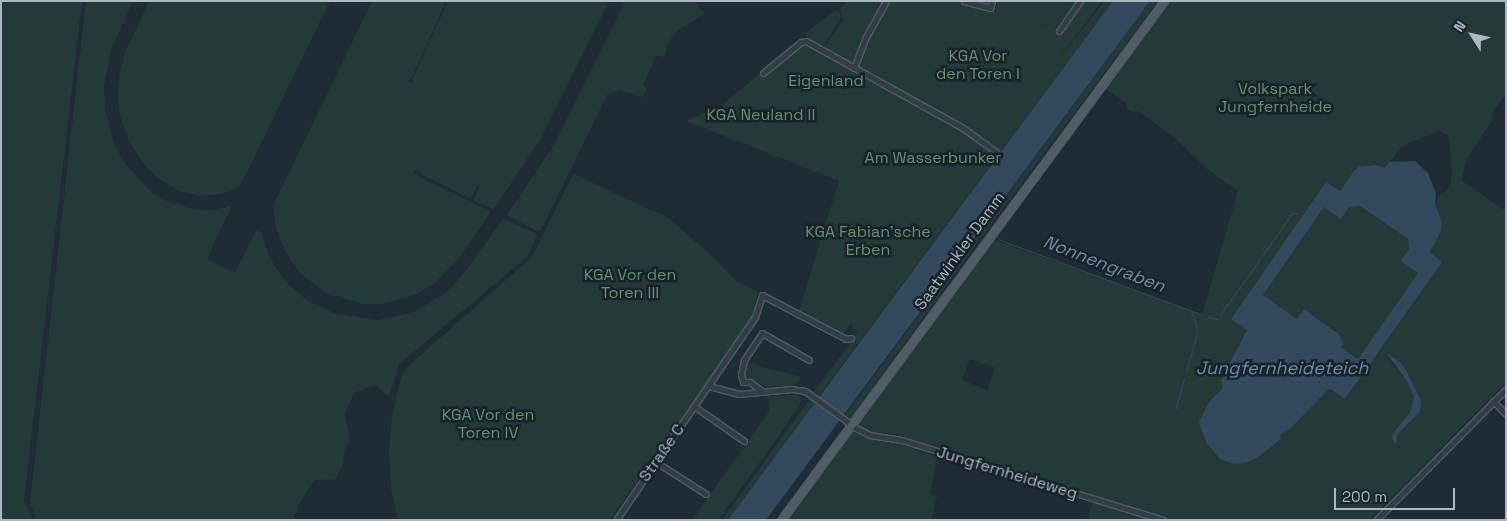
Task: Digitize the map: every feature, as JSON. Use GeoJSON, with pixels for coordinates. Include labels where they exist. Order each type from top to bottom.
{"type":"FeatureCollection","features":[{"type":"Feature","properties":{"kind":"main road","name":"Saatwinkler Damm"},"geometry":{"type":"LineString","coordinates":[[781,520],[993,230],[1164,1]]}},
{"type":"Feature","properties":{"kind":"street"},"geometry":{"type":"LineString","coordinates":[[854,68],[866,37],[886,1]]}},
{"type":"Feature","properties":{"kind":"street"},"geometry":{"type":"LineString","coordinates":[[964,1],[990,8],[992,1]]}},
{"type":"Feature","properties":{"kind":"street"},"geometry":{"type":"LineString","coordinates":[[1058,31],[1080,1]]}},
{"type":"Feature","properties":{"kind":"street"},"geometry":{"type":"LineString","coordinates":[[763,73],[798,44],[806,41],[963,128],[996,152]]}},
{"type":"Feature","properties":{"kind":"street","name":"Straße C"},"geometry":{"type":"LineString","coordinates":[[617,519],[755,317],[762,295],[846,339],[851,338]]}},
{"type":"Feature","properties":{"kind":"street"},"geometry":{"type":"LineString","coordinates":[[738,394],[743,382],[741,374],[744,360],[762,333],[808,360]]}},
{"type":"Feature","properties":{"kind":"street"},"geometry":{"type":"LineString","coordinates":[[743,382],[750,382],[762,391]]}},
{"type":"Feature","properties":{"kind":"street"},"geometry":{"type":"LineString","coordinates":[[709,386],[738,394],[762,391]]}},
{"type":"Feature","properties":{"kind":"street","name":"Jungfernheideweg"},"geometry":{"type":"LineString","coordinates":[[762,391],[792,389],[805,391],[850,424],[870,435],[902,440],[1163,520]]}},
{"type":"Feature","properties":{"kind":"street"},"geometry":{"type":"LineString","coordinates":[[1376,520],[1506,389]]}},
{"type":"Feature","properties":{"kind":"street"},"geometry":{"type":"LineString","coordinates":[[1493,401],[1506,414]]}},
{"type":"Feature","properties":{"kind":"street"},"geometry":{"type":"LineString","coordinates":[[694,406],[744,441]]}},
{"type":"Feature","properties":{"kind":"street"},"geometry":{"type":"LineString","coordinates":[[656,462],[706,494]]}},
{"type":"Feature","properties":{"kind":"green space"},"geometry":{"type":"Polygon","coordinates":[[[1,1],[82,1],[24,501],[32,520],[1,520],[1,1]]]}},
{"type":"Feature","properties":{"kind":"green space"},"geometry":{"type":"Polygon","coordinates":[[[88,1],[133,1],[111,50],[104,86],[105,109],[113,141],[124,162],[152,193],[169,202],[195,209],[217,210],[232,205],[207,259],[235,273],[256,230],[261,231],[269,256],[277,270],[291,287],[308,301],[334,313],[378,320],[412,313],[446,293],[461,277],[503,219],[536,233],[537,236],[526,258],[399,364],[389,397],[375,385],[354,393],[345,414],[350,441],[344,451],[343,464],[336,479],[314,480],[299,504],[293,520],[37,520],[30,503],[85,9],[88,1]]]}},
{"type":"Feature","properties":{"kind":"green space"},"geometry":{"type":"Polygon","coordinates":[[[149,1],[330,1],[241,185],[221,194],[201,196],[178,191],[159,179],[146,167],[129,141],[120,116],[118,98],[119,76],[125,53],[149,1]]]}},
{"type":"Feature","properties":{"kind":"green space"},"geometry":{"type":"Polygon","coordinates":[[[372,1],[446,1],[412,78],[408,81],[413,84],[413,78],[448,1],[609,1],[541,138],[494,209],[473,200],[480,185],[478,185],[471,199],[422,175],[416,169],[413,174],[491,212],[459,258],[436,282],[415,295],[383,304],[363,304],[326,293],[300,273],[292,263],[281,242],[276,228],[273,206],[372,1]]]}},
{"type":"Feature","properties":{"kind":"green space"},"geometry":{"type":"Polygon","coordinates":[[[625,1],[695,1],[704,14],[675,33],[667,45],[665,57],[656,56],[643,85],[647,88],[642,97],[619,90],[607,95],[541,230],[537,231],[507,215],[555,143],[625,1]]]}},
{"type":"Feature","properties":{"kind":"green space"},"geometry":{"type":"Polygon","coordinates":[[[849,1],[992,1],[991,6],[996,8],[998,1],[1077,1],[1056,28],[1008,12],[1057,29],[1078,1],[1102,1],[1047,75],[1104,1],[1113,1],[819,396],[813,392],[851,343],[857,332],[850,324],[842,335],[799,311],[839,181],[686,121],[722,105],[803,38],[823,49],[843,20],[840,8],[849,1]]]}},
{"type":"Feature","properties":{"kind":"green space"},"geometry":{"type":"Polygon","coordinates":[[[1150,1],[1158,1],[976,245],[850,419],[845,415],[1150,1]]]}},
{"type":"Feature","properties":{"kind":"green space","name":"Volkspark Jungfernheide"},"geometry":{"type":"Polygon","coordinates":[[[1169,1],[1506,1],[1506,93],[1493,111],[1493,119],[1466,160],[1462,181],[1506,211],[1506,382],[1370,520],[1174,520],[895,434],[871,432],[858,425],[992,239],[1202,315],[1238,191],[1207,169],[1173,136],[1138,111],[1133,112],[1127,108],[1126,103],[1104,88],[1169,1]],[[1439,130],[1401,147],[1385,169],[1354,171],[1340,191],[1326,182],[1231,319],[1247,330],[1221,380],[1222,389],[1209,402],[1201,423],[1207,444],[1220,459],[1257,458],[1280,440],[1281,434],[1292,427],[1330,389],[1345,399],[1441,262],[1430,252],[1441,232],[1442,222],[1435,204],[1439,195],[1445,193],[1450,186],[1452,171],[1449,138],[1439,130]],[[1386,356],[1405,378],[1414,397],[1410,412],[1393,433],[1397,440],[1398,434],[1414,419],[1421,400],[1400,362],[1386,356]],[[970,359],[962,380],[987,390],[995,368],[970,359]]]}},
{"type":"Feature","properties":{"kind":"green space"},"geometry":{"type":"Polygon","coordinates":[[[835,10],[839,11],[841,17],[825,44],[816,44],[806,38],[806,33],[835,10]]]}},
{"type":"Feature","properties":{"kind":"green space"},"geometry":{"type":"Polygon","coordinates":[[[573,174],[667,217],[711,255],[736,281],[757,291],[757,302],[750,321],[610,520],[398,520],[391,488],[389,452],[392,417],[401,377],[406,368],[532,257],[573,174]]]}},
{"type":"Feature","properties":{"kind":"green space"},"geometry":{"type":"Polygon","coordinates":[[[1360,206],[1408,239],[1418,273],[1358,359],[1341,347],[1339,333],[1304,309],[1297,319],[1263,295],[1324,207],[1360,206]]]}},
{"type":"Feature","properties":{"kind":"green space"},"geometry":{"type":"Polygon","coordinates":[[[745,362],[801,377],[794,386],[767,388],[754,379],[744,378],[745,362]]]}},
{"type":"Feature","properties":{"kind":"green space"},"geometry":{"type":"Polygon","coordinates":[[[797,395],[802,400],[718,520],[692,520],[769,412],[768,396],[797,395]]]}},
{"type":"Feature","properties":{"kind":"green space"},"geometry":{"type":"Polygon","coordinates":[[[810,399],[815,403],[728,520],[722,520],[810,399]]]}},
{"type":"Feature","properties":{"kind":"green space"},"geometry":{"type":"Polygon","coordinates":[[[853,432],[865,437],[894,442],[937,457],[930,495],[937,496],[931,520],[787,520],[853,432]]]}},
{"type":"Feature","properties":{"kind":"green space"},"geometry":{"type":"Polygon","coordinates":[[[1093,502],[1154,520],[1087,520],[1093,502]]]}},
{"type":"Feature","properties":{"kind":"water"},"geometry":{"type":"Polygon","coordinates":[[[1113,1],[1150,1],[766,520],[728,520],[1113,1]]]}},
{"type":"Feature","properties":{"kind":"water","name":"Jungfernheideteich"},"geometry":{"type":"Polygon","coordinates":[[[1415,161],[1428,173],[1436,194],[1435,204],[1442,222],[1441,232],[1430,252],[1442,262],[1345,399],[1330,389],[1292,427],[1281,434],[1280,440],[1257,458],[1245,463],[1234,464],[1220,459],[1207,444],[1199,422],[1209,402],[1222,389],[1221,380],[1247,330],[1231,319],[1326,182],[1340,191],[1359,167],[1376,165],[1385,168],[1389,162],[1415,161]],[[1360,206],[1349,207],[1341,219],[1324,207],[1263,295],[1297,319],[1304,309],[1339,334],[1343,345],[1341,347],[1358,359],[1418,273],[1401,261],[1409,249],[1408,239],[1360,206]]]}},
{"type":"Feature","properties":{"kind":"water"},"geometry":{"type":"Polygon","coordinates":[[[1386,353],[1400,362],[1406,370],[1421,400],[1420,412],[1398,434],[1396,444],[1392,439],[1393,433],[1410,412],[1414,397],[1405,378],[1386,353]]]}},
{"type":"Feature","properties":{"kind":"waterway","name":"Nonnengraben"},"geometry":{"type":"LineString","coordinates":[[1263,255],[1292,213],[1297,213]]}},
{"type":"Feature","properties":{"kind":"waterway","name":"Nonnengraben"},"geometry":{"type":"LineString","coordinates":[[997,236],[1000,240],[1203,315]]}},
{"type":"Feature","properties":{"kind":"waterway","name":"Nonnengraben"},"geometry":{"type":"LineString","coordinates":[[1220,315],[1260,259]]}},
{"type":"Feature","properties":{"kind":"waterway"},"geometry":{"type":"LineString","coordinates":[[1186,372],[1197,333],[1191,311]]}},
{"type":"Feature","properties":{"kind":"waterway","name":"Nonnengraben"},"geometry":{"type":"LineString","coordinates":[[1208,317],[1218,319]]}},
{"type":"Feature","properties":{"kind":"waterway"},"geometry":{"type":"LineString","coordinates":[[1178,409],[1176,407],[1184,379]]}},
{"type":"Feature","properties":{"kind":"park label","name":"KGA Vor den Toren I"},"geometry":{"type":"Point","coordinates":[978,65]}},
{"type":"Feature","properties":{"kind":"park label","name":"Eigenland"},"geometry":{"type":"Point","coordinates":[826,81]}},
{"type":"Feature","properties":{"kind":"park label","name":"KGA Neuland II"},"geometry":{"type":"Point","coordinates":[761,115]}},
{"type":"Feature","properties":{"kind":"park label","name":"Am Wasserbunker"},"geometry":{"type":"Point","coordinates":[933,158]}},
{"type":"Feature","properties":{"kind":"park label","name":"KGA Fabian'sche Erben"},"geometry":{"type":"Point","coordinates":[868,241]}},
{"type":"Feature","properties":{"kind":"park label","name":"KGA Vor den Toren III"},"geometry":{"type":"Point","coordinates":[630,284]}},
{"type":"Feature","properties":{"kind":"park label","name":"KGA Vor den Toren IV"},"geometry":{"type":"Point","coordinates":[488,424]}}]}
